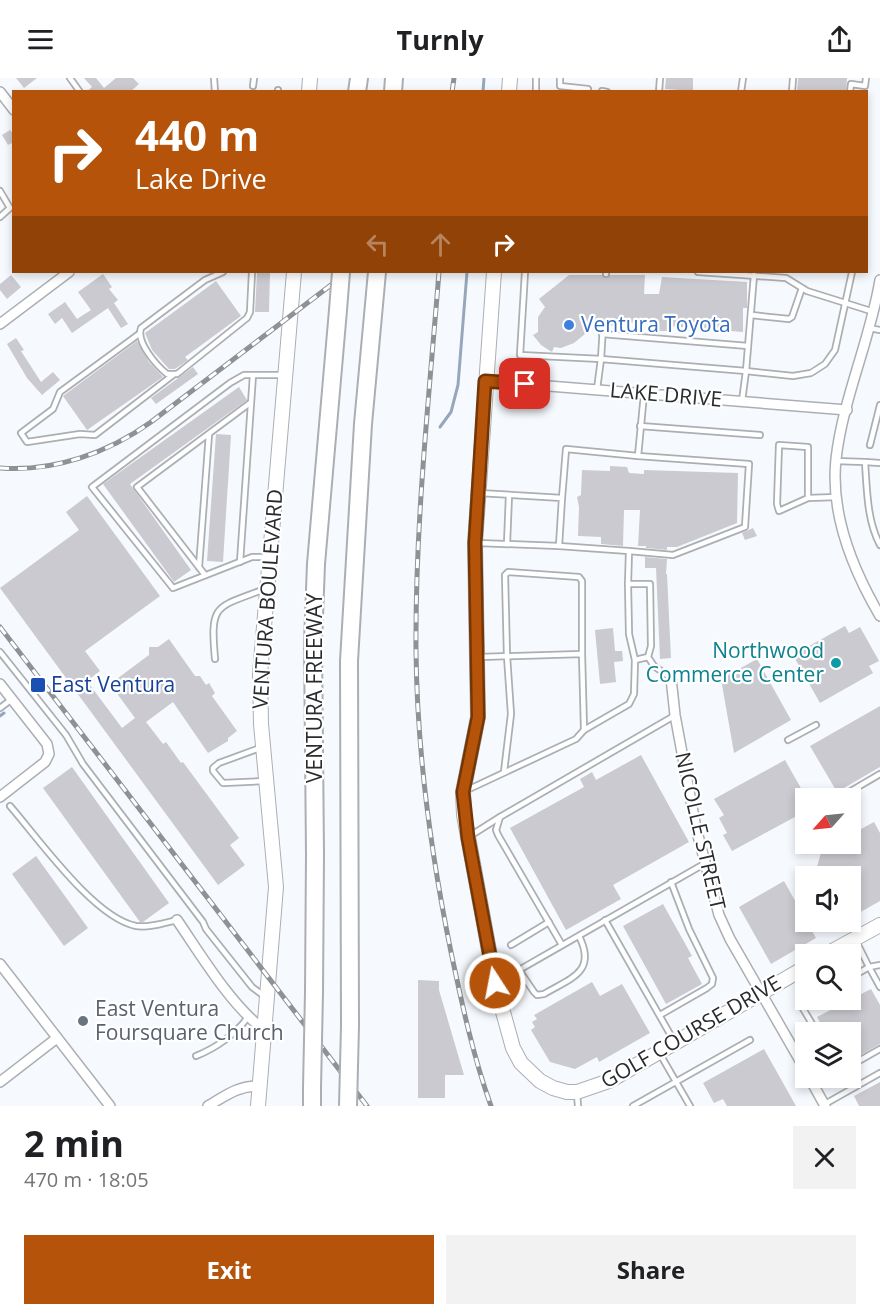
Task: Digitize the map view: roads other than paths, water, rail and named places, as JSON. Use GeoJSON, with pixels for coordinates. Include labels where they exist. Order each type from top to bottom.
{"type":"FeatureCollection","features":[{"type":"Feature","properties":{"kind":"highway","name":"VENTURA FREEWAY"},"geometry":{"type":"LineString","coordinates":[[312,1106],[315,854],[313,642],[316,564],[341,273]]}},
{"type":"Feature","properties":{"kind":"highway","name":"VENTURA FREEWAY"},"geometry":{"type":"LineString","coordinates":[[348,1106],[350,1026],[349,661],[363,424],[377,276]]}},
{"type":"Feature","properties":{"kind":"street"},"geometry":{"type":"LineString","coordinates":[[0,92],[12,107]]}},
{"type":"Feature","properties":{"kind":"street"},"geometry":{"type":"LineString","coordinates":[[0,324],[68,273]]}},
{"type":"Feature","properties":{"kind":"street","name":"VENTURA BOULEVARD"},"geometry":{"type":"LineString","coordinates":[[258,1106],[276,886],[263,747],[260,674],[294,273]]}},
{"type":"Feature","properties":{"kind":"street"},"geometry":{"type":"LineString","coordinates":[[494,273],[475,543],[478,717],[463,792],[468,838],[495,983]]}},
{"type":"Feature","properties":{"kind":"street"},"geometry":{"type":"LineString","coordinates":[[880,280],[836,461],[837,497],[844,536],[865,591],[880,616]]}},
{"type":"Feature","properties":{"kind":"street","name":"LAKE DRIVE"},"geometry":{"type":"LineString","coordinates":[[485,381],[847,410]]}},
{"type":"Feature","properties":{"kind":"street","name":"NICOLLE STREET"},"geometry":{"type":"LineString","coordinates":[[671,678],[675,716],[704,864],[724,927],[795,1052]]}},
{"type":"Feature","properties":{"kind":"street"},"geometry":{"type":"LineString","coordinates":[[0,684],[46,744],[49,754],[45,762],[0,797]]}},
{"type":"Feature","properties":{"kind":"street"},"geometry":{"type":"LineString","coordinates":[[177,920],[210,969],[248,1017],[264,1030]]}},
{"type":"Feature","properties":{"kind":"street"},"geometry":{"type":"LineString","coordinates":[[844,944],[880,925]]}},
{"type":"Feature","properties":{"kind":"street"},"geometry":{"type":"LineString","coordinates":[[0,964],[110,1106]]}},
{"type":"Feature","properties":{"kind":"street","name":"GOLF COURSE DRIVE"},"geometry":{"type":"LineString","coordinates":[[495,983],[513,1048],[520,1063],[540,1081],[578,1099],[795,973]]}},
{"type":"Feature","properties":{"kind":"street"},"geometry":{"type":"LineString","coordinates":[[0,1082],[57,1038]]}},
{"type":"Feature","properties":{"kind":"street"},"geometry":{"type":"LineString","coordinates":[[208,1106],[236,1089],[250,1085],[260,1086]]}},
{"type":"Feature","properties":{"kind":"street"},"geometry":{"type":"LineString","coordinates":[[815,1088],[825,1105]]}},
{"type":"Feature","properties":{"kind":"lane"},"geometry":{"type":"LineString","coordinates":[[253,86],[254,78]]}},
{"type":"Feature","properties":{"kind":"lane"},"geometry":{"type":"LineString","coordinates":[[560,78],[560,89],[588,90]]}},
{"type":"Feature","properties":{"kind":"lane"},"geometry":{"type":"LineString","coordinates":[[850,90],[851,84],[865,89],[866,78]]}},
{"type":"Feature","properties":{"kind":"lane"},"geometry":{"type":"LineString","coordinates":[[0,191],[10,208],[0,217]]}},
{"type":"Feature","properties":{"kind":"lane"},"geometry":{"type":"LineString","coordinates":[[173,375],[164,371],[141,342],[139,334],[141,328],[205,280],[221,273]]}},
{"type":"Feature","properties":{"kind":"lane"},"geometry":{"type":"LineString","coordinates":[[139,334],[60,392],[53,409],[21,434],[27,442],[80,434],[95,435],[177,374],[247,318],[250,312],[252,273]]}},
{"type":"Feature","properties":{"kind":"lane"},"geometry":{"type":"LineString","coordinates":[[525,273],[520,355],[601,359],[793,376],[811,373],[825,364],[835,350],[852,273]]}},
{"type":"Feature","properties":{"kind":"lane"},"geometry":{"type":"LineString","coordinates":[[728,273],[786,278],[802,288],[874,312]]}},
{"type":"Feature","properties":{"kind":"lane"},"geometry":{"type":"LineString","coordinates":[[742,401],[754,274]]}},
{"type":"Feature","properties":{"kind":"lane"},"geometry":{"type":"LineString","coordinates":[[751,315],[789,319],[792,317],[802,288]]}},
{"type":"Feature","properties":{"kind":"lane"},"geometry":{"type":"LineString","coordinates":[[597,389],[603,326]]}},
{"type":"Feature","properties":{"kind":"lane"},"geometry":{"type":"LineString","coordinates":[[869,328],[880,330]]}},
{"type":"Feature","properties":{"kind":"lane"},"geometry":{"type":"LineString","coordinates":[[602,334],[748,346]]}},
{"type":"Feature","properties":{"kind":"lane"},"geometry":{"type":"LineString","coordinates":[[270,557],[252,557],[173,588],[92,487],[230,383],[244,375],[285,375]]}},
{"type":"Feature","properties":{"kind":"lane"},"geometry":{"type":"LineString","coordinates":[[240,562],[253,375]]}},
{"type":"Feature","properties":{"kind":"lane"},"geometry":{"type":"LineString","coordinates":[[638,456],[644,393]]}},
{"type":"Feature","properties":{"kind":"lane"},"geometry":{"type":"LineString","coordinates":[[205,575],[137,487],[250,403]]}},
{"type":"Feature","properties":{"kind":"lane"},"geometry":{"type":"LineString","coordinates":[[870,445],[880,405]]}},
{"type":"Feature","properties":{"kind":"lane"},"geometry":{"type":"LineString","coordinates":[[640,426],[760,435]]}},
{"type":"Feature","properties":{"kind":"lane"},"geometry":{"type":"LineString","coordinates":[[199,567],[209,434]]}},
{"type":"Feature","properties":{"kind":"lane"},"geometry":{"type":"LineString","coordinates":[[808,498],[808,447],[779,445],[777,504],[779,511],[808,498],[837,497]]}},
{"type":"Feature","properties":{"kind":"lane"},"geometry":{"type":"LineString","coordinates":[[475,543],[559,546],[673,555],[745,527],[749,464],[566,449],[559,546]]}},
{"type":"Feature","properties":{"kind":"lane"},"geometry":{"type":"LineString","coordinates":[[836,461],[880,463]]}},
{"type":"Feature","properties":{"kind":"lane"},"geometry":{"type":"LineString","coordinates":[[865,462],[874,534],[880,545]]}},
{"type":"Feature","properties":{"kind":"lane"},"geometry":{"type":"LineString","coordinates":[[478,493],[562,498]]}},
{"type":"Feature","properties":{"kind":"lane"},"geometry":{"type":"LineString","coordinates":[[507,544],[509,495]]}},
{"type":"Feature","properties":{"kind":"lane"},"geometry":{"type":"LineString","coordinates":[[463,792],[576,738],[584,730],[630,704],[634,694],[635,660],[629,634],[629,551]]}},
{"type":"Feature","properties":{"kind":"lane"},"geometry":{"type":"LineString","coordinates":[[504,772],[511,714],[507,656],[506,575],[508,572],[579,577],[582,581],[584,730]]}},
{"type":"Feature","properties":{"kind":"lane"},"geometry":{"type":"LineString","coordinates":[[628,584],[650,584],[651,646],[648,657],[654,666],[671,678]]}},
{"type":"Feature","properties":{"kind":"lane"},"geometry":{"type":"LineString","coordinates":[[215,659],[212,628],[217,610],[267,588]]}},
{"type":"Feature","properties":{"kind":"lane"},"geometry":{"type":"LineString","coordinates":[[0,652],[66,735],[83,764],[213,937],[252,987],[266,998]]}},
{"type":"Feature","properties":{"kind":"lane"},"geometry":{"type":"LineString","coordinates":[[477,657],[582,654]]}},
{"type":"Feature","properties":{"kind":"lane"},"geometry":{"type":"LineString","coordinates":[[635,660],[648,657]]}},
{"type":"Feature","properties":{"kind":"lane"},"geometry":{"type":"LineString","coordinates":[[0,708],[12,699]]}},
{"type":"Feature","properties":{"kind":"lane"},"geometry":{"type":"LineString","coordinates":[[468,838],[500,817],[675,716]]}},
{"type":"Feature","properties":{"kind":"lane"},"geometry":{"type":"LineString","coordinates":[[788,740],[816,725]]}},
{"type":"Feature","properties":{"kind":"lane"},"geometry":{"type":"LineString","coordinates":[[263,747],[219,763],[213,771],[223,783],[266,781]]}},
{"type":"Feature","properties":{"kind":"lane"},"geometry":{"type":"LineString","coordinates":[[856,788],[880,774]]}},
{"type":"Feature","properties":{"kind":"lane"},"geometry":{"type":"LineString","coordinates":[[10,806],[87,896],[104,911],[136,926],[177,920]]}},
{"type":"Feature","properties":{"kind":"lane"},"geometry":{"type":"LineString","coordinates":[[500,817],[496,830],[498,835],[562,945]]}},
{"type":"Feature","properties":{"kind":"lane"},"geometry":{"type":"LineString","coordinates":[[495,983],[704,864]]}},
{"type":"Feature","properties":{"kind":"lane"},"geometry":{"type":"LineString","coordinates":[[660,1016],[707,988],[712,984],[713,978],[689,929],[671,882]]}},
{"type":"Feature","properties":{"kind":"lane"},"geometry":{"type":"LineString","coordinates":[[605,920],[675,1044]]}},
{"type":"Feature","properties":{"kind":"lane"},"geometry":{"type":"LineString","coordinates":[[512,945],[549,922]]}},
{"type":"Feature","properties":{"kind":"lane"},"geometry":{"type":"LineString","coordinates":[[519,970],[537,995],[544,994],[579,973],[584,965],[586,957],[579,936]]}},
{"type":"Feature","properties":{"kind":"lane"},"geometry":{"type":"LineString","coordinates":[[854,938],[880,987]]}},
{"type":"Feature","properties":{"kind":"lane"},"geometry":{"type":"LineString","coordinates":[[861,971],[868,967],[880,965]]}},
{"type":"Feature","properties":{"kind":"lane"},"geometry":{"type":"LineString","coordinates":[[196,1056],[238,1030],[248,1017]]}},
{"type":"Feature","properties":{"kind":"lane"},"geometry":{"type":"LineString","coordinates":[[633,1106],[750,1040]]}},
{"type":"Feature","properties":{"kind":"lane"},"geometry":{"type":"LineString","coordinates":[[861,1060],[880,1049]]}},
{"type":"Feature","properties":{"kind":"lane"},"geometry":{"type":"LineString","coordinates":[[659,1052],[690,1106]]}},
{"type":"Feature","properties":{"kind":"lane"},"geometry":{"type":"LineString","coordinates":[[825,1105],[880,1073]]}},
{"type":"Feature","properties":{"kind":"waterway"},"geometry":{"type":"LineString","coordinates":[[483,90],[484,78]]}},
{"type":"Feature","properties":{"kind":"waterway"},"geometry":{"type":"LineString","coordinates":[[440,427],[451,412],[458,385],[467,273]]}},
{"type":"Feature","properties":{"kind":"waterway"},"geometry":{"type":"LineString","coordinates":[[0,716],[4,713]]}},
{"type":"Feature","properties":{"kind":"railway"},"geometry":{"type":"LineString","coordinates":[[452,90],[454,78]]}},
{"type":"Feature","properties":{"kind":"railway"},"geometry":{"type":"LineString","coordinates":[[0,468],[40,467],[60,463],[80,458],[117,443],[151,422],[347,273]]}},
{"type":"Feature","properties":{"kind":"railway"},"geometry":{"type":"LineString","coordinates":[[439,273],[423,461],[418,556],[416,651],[419,727],[431,841],[444,915],[468,1030],[491,1106]]}},
{"type":"Feature","properties":{"kind":"railway"},"geometry":{"type":"LineString","coordinates":[[0,627],[367,1106]]}},
{"type":"Feature","properties":{"kind":"place","name":"Ventura Toyota"},"geometry":{"type":"Point","coordinates":[569,325]}},
{"type":"Feature","properties":{"kind":"place","name":"Northwood Commerce Center"},"geometry":{"type":"Point","coordinates":[836,663]}},
{"type":"Feature","properties":{"kind":"place","name":"East Ventura"},"geometry":{"type":"Point","coordinates":[38,685]}},
{"type":"Feature","properties":{"kind":"place","name":"East Ventura Foursquare Church"},"geometry":{"type":"Point","coordinates":[83,1021]}}]}
